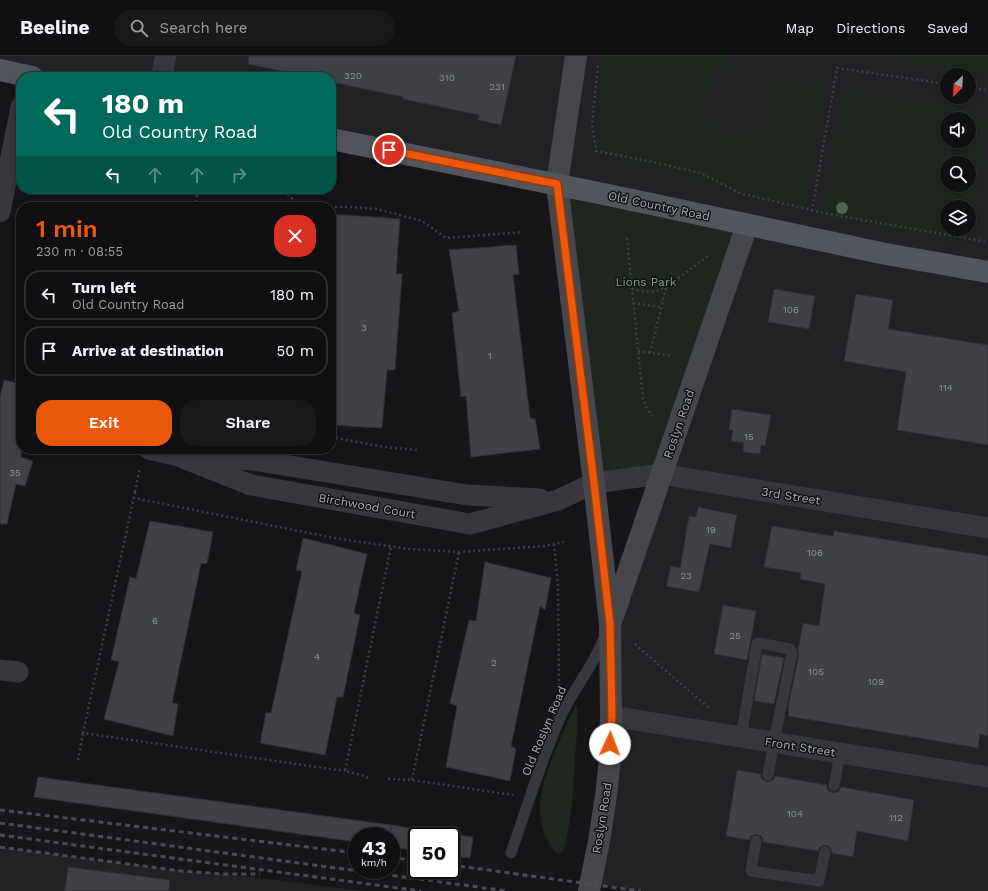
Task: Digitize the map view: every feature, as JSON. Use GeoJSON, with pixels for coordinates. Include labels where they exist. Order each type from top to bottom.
{"type":"FeatureCollection","features":[{"type":"Feature","properties":{"kind":"main road","name":"Roslyn Road"},"geometry":{"type":"LineString","coordinates":[[576,56],[557,184],[610,624],[612,716],[610,759],[606,796],[598,848],[589,891]]}},
{"type":"Feature","properties":{"kind":"main road"},"geometry":{"type":"LineString","coordinates":[[0,70],[16,74]]}},
{"type":"Feature","properties":{"kind":"main road","name":"Old Country Road"},"geometry":{"type":"LineString","coordinates":[[336,140],[557,184],[886,254],[988,272]]}},
{"type":"Feature","properties":{"kind":"main road","name":"Roslyn Road"},"geometry":{"type":"LineString","coordinates":[[610,624],[747,225]]}},
{"type":"Feature","properties":{"kind":"street"},"geometry":{"type":"LineString","coordinates":[[162,72],[166,56]]}},
{"type":"Feature","properties":{"kind":"street"},"geometry":{"type":"LineString","coordinates":[[0,212],[2,189],[16,129]]}},
{"type":"Feature","properties":{"kind":"street","name":"Birchwood Court"},"geometry":{"type":"LineString","coordinates":[[144,457],[178,456],[254,460],[467,494],[558,500]]}},
{"type":"Feature","properties":{"kind":"street","name":"Birchwood Court"},"geometry":{"type":"LineString","coordinates":[[178,456],[251,485],[470,524],[558,500],[594,483]]}},
{"type":"Feature","properties":{"kind":"street","name":"3rd Street"},"geometry":{"type":"LineString","coordinates":[[594,483],[661,474],[988,528]]}},
{"type":"Feature","properties":{"kind":"street","name":"Front Street"},"geometry":{"type":"LineString","coordinates":[[612,716],[988,777]]}},
{"type":"Feature","properties":{"kind":"lane","name":"Old Roslyn Road"},"geometry":{"type":"LineString","coordinates":[[511,853],[538,774],[561,716],[571,696],[597,653],[610,624]]}},
{"type":"Feature","properties":{"kind":"lane"},"geometry":{"type":"LineString","coordinates":[[741,737],[757,644],[759,643],[790,649],[792,653],[768,775]]}},
{"type":"Feature","properties":{"kind":"lane"},"geometry":{"type":"LineString","coordinates":[[834,786],[840,754]]}},
{"type":"Feature","properties":{"kind":"lane"},"geometry":{"type":"LineString","coordinates":[[756,841],[751,870],[819,881],[825,852]]}},
{"type":"Feature","properties":{"kind":"path"},"geometry":{"type":"LineString","coordinates":[[599,63],[592,123],[596,151],[701,173],[739,193],[812,211],[988,242]]}},
{"type":"Feature","properties":{"kind":"path"},"geometry":{"type":"LineString","coordinates":[[812,211],[837,68],[940,83]]}},
{"type":"Feature","properties":{"kind":"path"},"geometry":{"type":"LineString","coordinates":[[976,89],[988,90]]}},
{"type":"Feature","properties":{"kind":"path"},"geometry":{"type":"LineString","coordinates":[[287,194],[295,202]]}},
{"type":"Feature","properties":{"kind":"path"},"geometry":{"type":"LineString","coordinates":[[336,207],[377,209],[422,221],[446,238],[523,232]]}},
{"type":"Feature","properties":{"kind":"path"},"geometry":{"type":"LineString","coordinates":[[627,238],[643,399],[652,416]]}},
{"type":"Feature","properties":{"kind":"path"},"geometry":{"type":"LineString","coordinates":[[632,288],[647,292],[656,291],[666,287],[709,255]]}},
{"type":"Feature","properties":{"kind":"path"},"geometry":{"type":"LineString","coordinates":[[650,353],[666,287]]}},
{"type":"Feature","properties":{"kind":"path"},"geometry":{"type":"LineString","coordinates":[[633,303],[661,307]]}},
{"type":"Feature","properties":{"kind":"path"},"geometry":{"type":"LineString","coordinates":[[638,351],[673,356]]}},
{"type":"Feature","properties":{"kind":"path"},"geometry":{"type":"LineString","coordinates":[[336,438],[384,447],[418,450]]}},
{"type":"Feature","properties":{"kind":"path"},"geometry":{"type":"LineString","coordinates":[[78,760],[135,492],[144,457]]}},
{"type":"Feature","properties":{"kind":"path"},"geometry":{"type":"LineString","coordinates":[[135,492],[134,498],[334,538],[409,549],[459,552],[544,546],[564,542]]}},
{"type":"Feature","properties":{"kind":"path"},"geometry":{"type":"LineString","coordinates":[[554,544],[558,586],[559,691]]}},
{"type":"Feature","properties":{"kind":"path"},"geometry":{"type":"LineString","coordinates":[[345,771],[391,546]]}},
{"type":"Feature","properties":{"kind":"path"},"geometry":{"type":"LineString","coordinates":[[412,780],[459,552]]}},
{"type":"Feature","properties":{"kind":"path"},"geometry":{"type":"LineString","coordinates":[[635,644],[712,711]]}},
{"type":"Feature","properties":{"kind":"path"},"geometry":{"type":"LineString","coordinates":[[83,734],[345,771],[368,778]]}},
{"type":"Feature","properties":{"kind":"path"},"geometry":{"type":"LineString","coordinates":[[388,779],[412,780],[520,796]]}},
{"type":"Feature","properties":{"kind":"shaded area"},"geometry":{"type":"Polygon","coordinates":[[[0,56],[988,56],[988,269],[336,137],[336,72],[16,72],[0,69],[0,56]]]}},
{"type":"Feature","properties":{"kind":"shaded area"},"geometry":{"type":"Polygon","coordinates":[[[747,225],[988,272],[988,891],[625,891],[625,889],[592,882],[610,624],[747,225]]]}},
{"type":"Feature","properties":{"kind":"shaded area"},"geometry":{"type":"Polygon","coordinates":[[[0,847],[181,871],[224,874],[365,891],[0,891],[0,847]]]}},
{"type":"Feature","properties":{"kind":"green space"},"geometry":{"type":"Polygon","coordinates":[[[601,56],[723,56],[728,59],[732,70],[728,72],[713,71],[705,122],[709,125],[721,127],[721,136],[742,139],[745,130],[762,130],[768,77],[818,85],[824,94],[807,205],[801,208],[608,157],[596,151],[601,56]]]}},
{"type":"Feature","properties":{"kind":"green space"},"geometry":{"type":"Polygon","coordinates":[[[886,56],[988,56],[988,75],[976,73],[976,68],[950,68],[886,56]]]}},
{"type":"Feature","properties":{"kind":"green space"},"geometry":{"type":"Polygon","coordinates":[[[851,91],[976,111],[988,122],[976,206],[976,200],[940,200],[940,236],[969,236],[961,242],[823,217],[843,95],[851,91]]]}},
{"type":"Feature","properties":{"kind":"green space","name":"Lions Park"},"geometry":{"type":"Polygon","coordinates":[[[557,184],[747,225],[661,474],[594,483],[557,184]]]}},
{"type":"Feature","properties":{"kind":"green space"},"geometry":{"type":"Polygon","coordinates":[[[576,705],[578,722],[571,815],[563,852],[558,854],[549,844],[543,831],[540,817],[540,799],[543,784],[553,756],[576,705]]]}},
{"type":"Feature","properties":{"kind":"building"},"geometry":{"type":"Polygon","coordinates":[[[249,56],[516,56],[501,125],[478,120],[479,115],[336,83],[336,72],[286,72],[248,64],[249,56]]]}},
{"type":"Feature","properties":{"kind":"building"},"geometry":{"type":"Polygon","coordinates":[[[336,214],[400,219],[396,274],[402,274],[395,370],[387,370],[382,428],[336,425],[336,214]]]}},
{"type":"Feature","properties":{"kind":"building"},"geometry":{"type":"Polygon","coordinates":[[[516,245],[519,274],[513,275],[530,418],[535,419],[540,449],[471,457],[466,396],[461,397],[452,313],[459,311],[449,250],[516,245]]]}},
{"type":"Feature","properties":{"kind":"building"},"geometry":{"type":"Polygon","coordinates":[[[774,289],[815,296],[809,329],[768,322],[774,289]]]}},
{"type":"Feature","properties":{"kind":"building"},"geometry":{"type":"Polygon","coordinates":[[[856,294],[893,300],[888,329],[988,345],[988,445],[897,430],[906,372],[844,361],[856,294]]]}},
{"type":"Feature","properties":{"kind":"building"},"geometry":{"type":"Polygon","coordinates":[[[4,380],[16,383],[16,454],[21,454],[21,457],[33,461],[25,486],[16,484],[7,524],[0,524],[0,397],[4,380]]]}},
{"type":"Feature","properties":{"kind":"building"},"geometry":{"type":"Polygon","coordinates":[[[732,409],[771,415],[765,446],[761,445],[760,454],[743,452],[744,443],[731,441],[733,430],[729,430],[732,409]]]}},
{"type":"Feature","properties":{"kind":"building"},"geometry":{"type":"Polygon","coordinates":[[[698,507],[737,515],[731,548],[710,544],[699,592],[666,586],[671,566],[680,568],[689,516],[696,517],[698,507]]]}},
{"type":"Feature","properties":{"kind":"building"},"geometry":{"type":"Polygon","coordinates":[[[150,521],[213,532],[207,563],[201,564],[172,703],[178,704],[173,736],[104,719],[119,662],[111,660],[130,577],[136,579],[150,521]]]}},
{"type":"Feature","properties":{"kind":"building"},"geometry":{"type":"Polygon","coordinates":[[[772,526],[833,536],[834,531],[988,556],[988,736],[980,734],[978,748],[788,716],[788,707],[799,654],[798,650],[803,623],[819,626],[825,584],[800,579],[801,573],[764,567],[772,526]]]}},
{"type":"Feature","properties":{"kind":"building"},"geometry":{"type":"Polygon","coordinates":[[[303,538],[367,554],[354,613],[360,615],[343,697],[337,697],[325,755],[260,743],[266,713],[271,713],[302,571],[296,570],[303,538]]]}},
{"type":"Feature","properties":{"kind":"building"},"geometry":{"type":"Polygon","coordinates":[[[485,562],[551,578],[545,610],[540,606],[511,746],[516,749],[510,781],[446,767],[457,706],[450,703],[469,620],[476,621],[485,562]]]}},
{"type":"Feature","properties":{"kind":"building"},"geometry":{"type":"Polygon","coordinates":[[[723,605],[756,611],[747,660],[714,654],[723,605]]]}},
{"type":"Feature","properties":{"kind":"building"},"geometry":{"type":"Polygon","coordinates":[[[762,654],[784,658],[774,704],[754,701],[762,654]]]}},
{"type":"Feature","properties":{"kind":"building"},"geometry":{"type":"Polygon","coordinates":[[[737,770],[761,774],[763,780],[767,782],[773,780],[775,776],[827,785],[829,791],[833,793],[839,791],[841,787],[914,800],[908,841],[857,831],[853,857],[832,853],[830,847],[826,845],[820,847],[818,851],[763,842],[761,836],[757,834],[751,836],[749,840],[726,836],[737,770]]]}},
{"type":"Feature","properties":{"kind":"building"},"geometry":{"type":"Polygon","coordinates":[[[38,777],[391,825],[391,827],[348,827],[348,841],[34,797],[38,777]]]}},
{"type":"Feature","properties":{"kind":"building"},"geometry":{"type":"Polygon","coordinates":[[[391,825],[408,828],[408,850],[400,848],[400,827],[391,827],[391,825]]]}},
{"type":"Feature","properties":{"kind":"building"},"geometry":{"type":"Polygon","coordinates":[[[460,835],[473,837],[470,858],[460,857],[460,835]]]}},
{"type":"Feature","properties":{"kind":"building"},"geometry":{"type":"Polygon","coordinates":[[[68,867],[170,880],[169,891],[65,891],[68,867]]]}},
{"type":"Feature","properties":{"kind":"railway"},"geometry":{"type":"LineString","coordinates":[[0,810],[348,852]]}},
{"type":"Feature","properties":{"kind":"railway"},"geometry":{"type":"LineString","coordinates":[[0,823],[508,891]]}},
{"type":"Feature","properties":{"kind":"railway"},"geometry":{"type":"LineString","coordinates":[[0,835],[421,891]]}},
{"type":"Feature","properties":{"kind":"railway"},"geometry":{"type":"LineString","coordinates":[[0,847],[181,871],[224,874],[260,874]]}},
{"type":"Feature","properties":{"kind":"railway"},"geometry":{"type":"LineString","coordinates":[[400,858],[408,860]]}},
{"type":"Feature","properties":{"kind":"railway"},"geometry":{"type":"LineString","coordinates":[[460,866],[641,891]]}},
{"type":"Feature","properties":{"kind":"route"},"geometry":{"type":"LineString","coordinates":[[389,150],[557,184],[610,624],[612,716],[610,744]]}}]}
